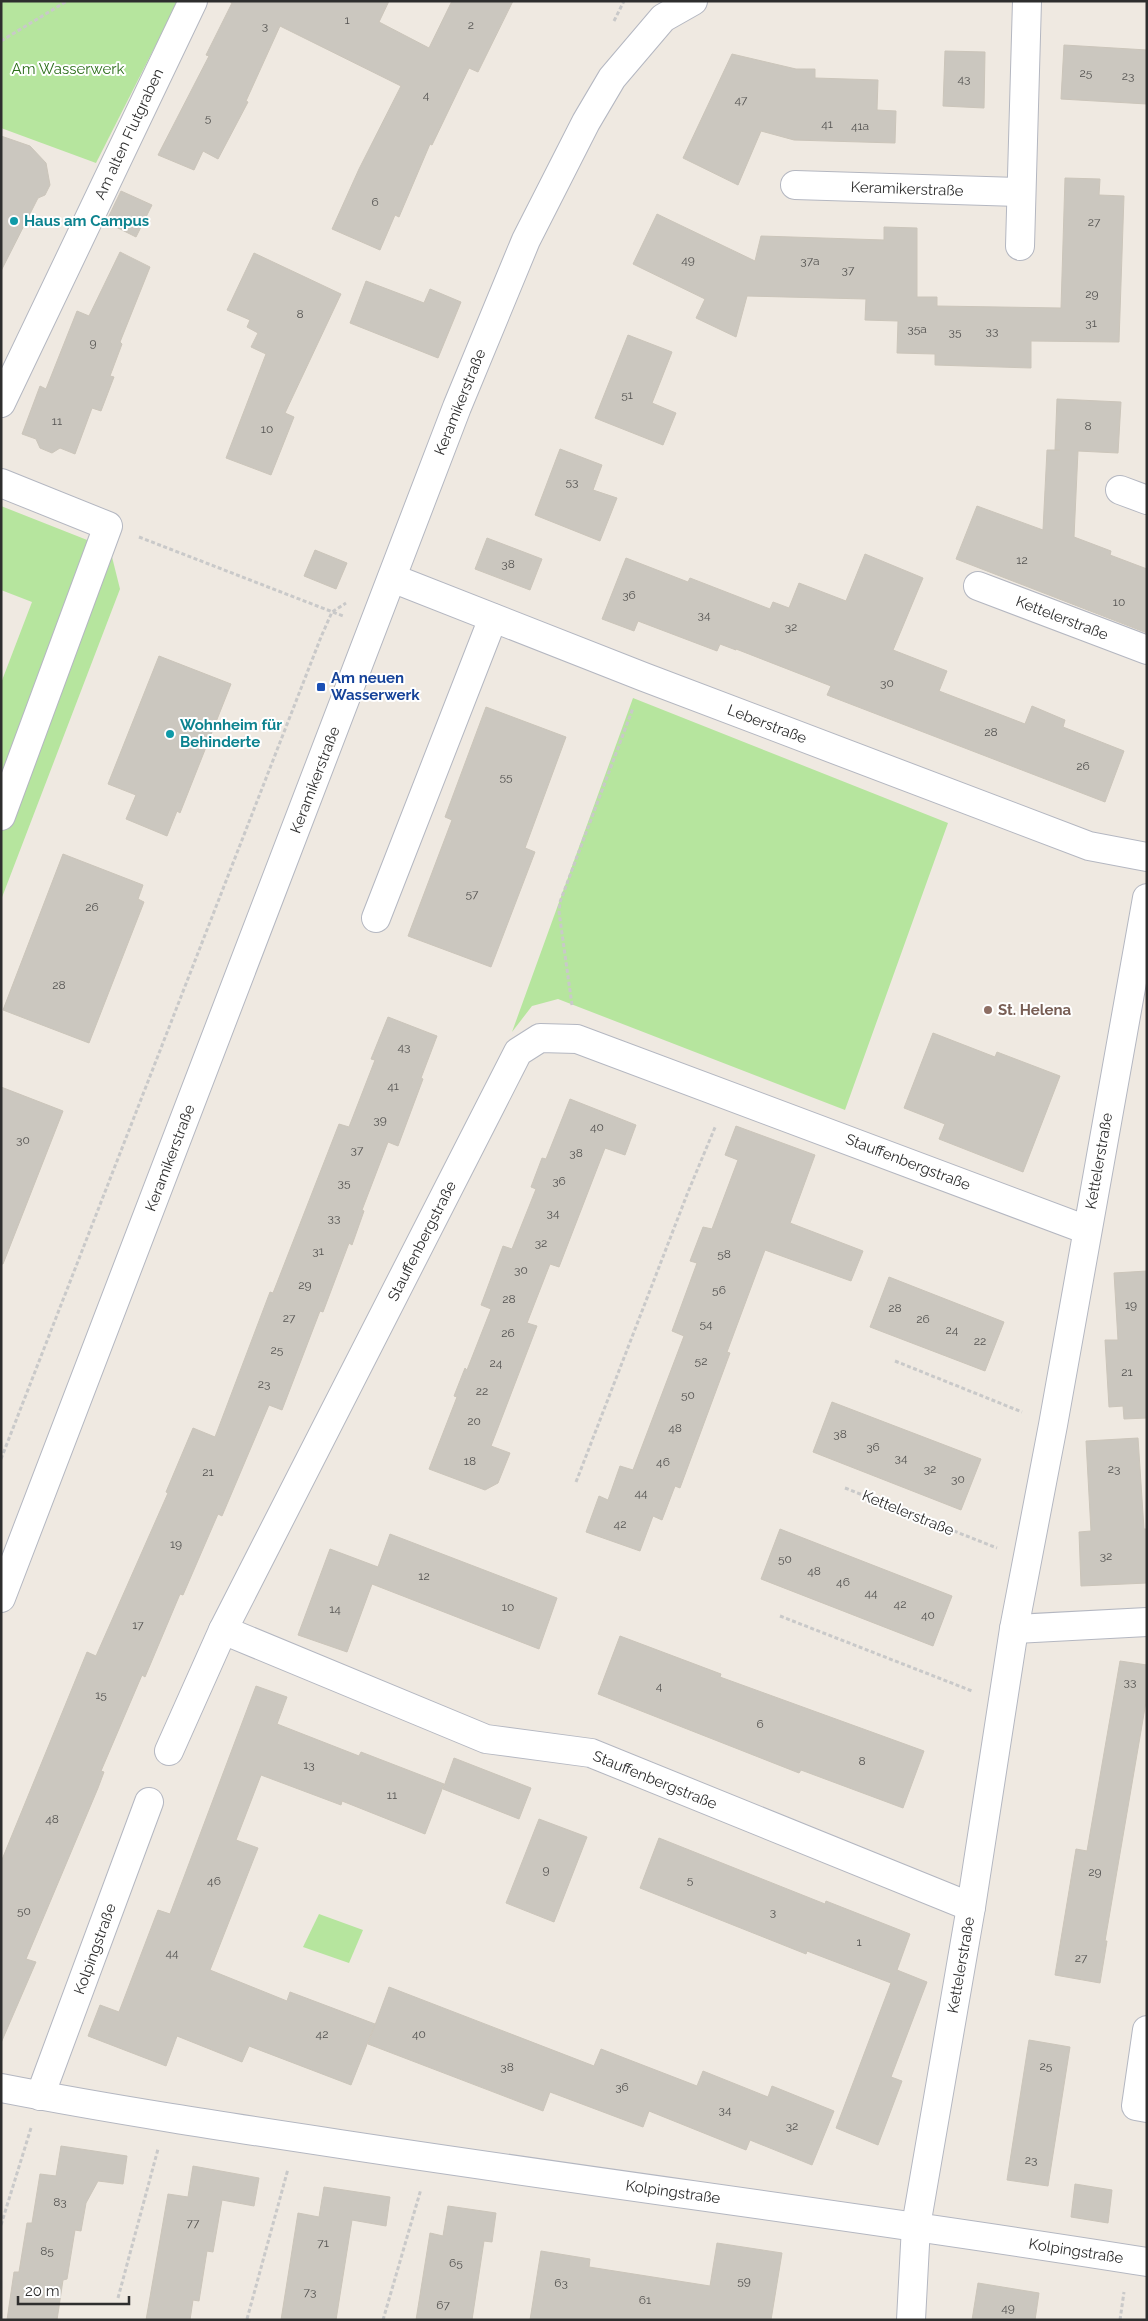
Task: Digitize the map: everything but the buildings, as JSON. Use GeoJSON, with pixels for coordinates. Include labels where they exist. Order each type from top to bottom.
{"type":"FeatureCollection","features":[{"type":"Feature","properties":{"kind":"street","name":"Am alten Flutgraben"},"geometry":{"type":"LineString","coordinates":[[1,403],[193,1]]}},
{"type":"Feature","properties":{"kind":"street","name":"Keramikerstraße"},"geometry":{"type":"LineString","coordinates":[[1,1598],[374,628],[457,407],[526,240],[586,122],[612,78],[663,18],[693,1]]}},
{"type":"Feature","properties":{"kind":"street"},"geometry":{"type":"LineString","coordinates":[[1020,246],[1020,192],[1027,1]]}},
{"type":"Feature","properties":{"kind":"street","name":"Keramikerstraße"},"geometry":{"type":"LineString","coordinates":[[795,185],[1020,192]]}},
{"type":"Feature","properties":{"kind":"street"},"geometry":{"type":"LineString","coordinates":[[1,483],[108,526],[1,816]]}},
{"type":"Feature","properties":{"kind":"street"},"geometry":{"type":"LineString","coordinates":[[1120,490],[1147,500]]}},
{"type":"Feature","properties":{"kind":"street","name":"Leberstraße"},"geometry":{"type":"LineString","coordinates":[[392,578],[644,677],[1089,846],[1147,857]]}},
{"type":"Feature","properties":{"kind":"street","name":"Kettelerstraße"},"geometry":{"type":"LineString","coordinates":[[978,586],[1147,650]]}},
{"type":"Feature","properties":{"kind":"street"},"geometry":{"type":"LineString","coordinates":[[376,918],[493,618]]}},
{"type":"Feature","properties":{"kind":"street","name":"Kettelerstraße"},"geometry":{"type":"LineString","coordinates":[[916,2226],[971,1907],[1014,1629],[1053,1425],[1147,898]]}},
{"type":"Feature","properties":{"kind":"street","name":"Stauffenbergstraße"},"geometry":{"type":"LineString","coordinates":[[169,1752],[223,1630],[518,1052],[540,1038],[577,1039],[1087,1230]]}},
{"type":"Feature","properties":{"kind":"street"},"geometry":{"type":"LineString","coordinates":[[1014,1629],[1147,1622]]}},
{"type":"Feature","properties":{"kind":"street","name":"Stauffenbergstraße"},"geometry":{"type":"LineString","coordinates":[[223,1630],[486,1739],[591,1754],[971,1907]]}},
{"type":"Feature","properties":{"kind":"street","name":"Kolpingstraße"},"geometry":{"type":"LineString","coordinates":[[40,2096],[149,1802]]}},
{"type":"Feature","properties":{"kind":"street"},"geometry":{"type":"LineString","coordinates":[[1147,2030],[1136,2106],[1147,2108]]}},
{"type":"Feature","properties":{"kind":"street","name":"Kolpingstraße"},"geometry":{"type":"LineString","coordinates":[[1,2088],[166,2117],[430,2158],[916,2226],[1147,2262]]}},
{"type":"Feature","properties":{"kind":"street"},"geometry":{"type":"LineString","coordinates":[[911,2320],[916,2226]]}},
{"type":"Feature","properties":{"kind":"path"},"geometry":{"type":"LineString","coordinates":[[1,41],[67,1]]}},
{"type":"Feature","properties":{"kind":"path"},"geometry":{"type":"LineString","coordinates":[[108,526],[374,628]]}},
{"type":"Feature","properties":{"kind":"path"},"geometry":{"type":"LineString","coordinates":[[1,1459],[332,612]]}},
{"type":"Feature","properties":{"kind":"path"},"geometry":{"type":"LineString","coordinates":[[577,1039],[559,912],[560,902],[644,677]]}},
{"type":"Feature","properties":{"kind":"path"},"geometry":{"type":"LineString","coordinates":[[576,1482],[688,1192],[729,1095]]}},
{"type":"Feature","properties":{"kind":"path"},"geometry":{"type":"LineString","coordinates":[[895,1361],[1053,1425]]}},
{"type":"Feature","properties":{"kind":"path","name":"Kettelerstraße"},"geometry":{"type":"LineString","coordinates":[[845,1488],[1027,1560]]}},
{"type":"Feature","properties":{"kind":"path"},"geometry":{"type":"LineString","coordinates":[[780,1616],[1003,1703]]}},
{"type":"Feature","properties":{"kind":"path"},"geometry":{"type":"LineString","coordinates":[[1,2225],[40,2096]]}},
{"type":"Feature","properties":{"kind":"path"},"geometry":{"type":"LineString","coordinates":[[118,2298],[166,2117]]}},
{"type":"Feature","properties":{"kind":"path"},"geometry":{"type":"LineString","coordinates":[[247,2319],[297,2137]]}},
{"type":"Feature","properties":{"kind":"path"},"geometry":{"type":"LineString","coordinates":[[383,2320],[430,2158]]}},
{"type":"Feature","properties":{"kind":"green space","name":"Am Wasserwerk"},"geometry":{"type":"Polygon","coordinates":[[[1,1],[178,1],[96,163],[1,128],[1,1]]]}},
{"type":"Feature","properties":{"kind":"green space"},"geometry":{"type":"Polygon","coordinates":[[[1,506],[110,549],[120,589],[1,900],[1,683],[32,602],[1,590],[1,506]]]}},
{"type":"Feature","properties":{"kind":"green space"},"geometry":{"type":"Polygon","coordinates":[[[633,698],[948,823],[845,1110],[558,999],[532,1006],[512,1032],[633,698]]]}},
{"type":"Feature","properties":{"kind":"green space"},"geometry":{"type":"Polygon","coordinates":[[[319,1914],[363,1930],[349,1963],[303,1947],[319,1914]]]}},
{"type":"Feature","properties":{"kind":"place","name":"Haus am Campus"},"geometry":{"type":"Point","coordinates":[14,221]}},
{"type":"Feature","properties":{"kind":"place","name":"Am neuen Wasserwerk"},"geometry":{"type":"Point","coordinates":[321,687]}},
{"type":"Feature","properties":{"kind":"place","name":"Wohnheim für Behinderte"},"geometry":{"type":"Point","coordinates":[170,734]}},
{"type":"Feature","properties":{"kind":"place","name":"St. Helena"},"geometry":{"type":"Point","coordinates":[988,1010]}}]}
